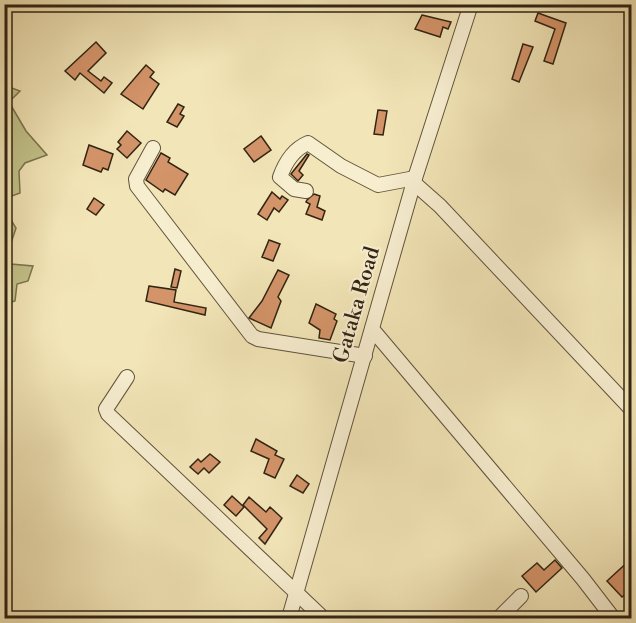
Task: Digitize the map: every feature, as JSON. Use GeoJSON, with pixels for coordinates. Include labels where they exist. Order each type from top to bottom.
{"type":"FeatureCollection","features":[{"type":"Feature","properties":{"kind":"street","name":"Gataka Road"},"geometry":{"type":"LineString","coordinates":[[289,618],[414,181],[471,4]]}},
{"type":"Feature","properties":{"kind":"street"},"geometry":{"type":"LineString","coordinates":[[306,191],[294,189],[280,177],[283,167],[297,149],[308,143],[341,166],[378,185],[414,181],[441,206],[632,410]]}},
{"type":"Feature","properties":{"kind":"street"},"geometry":{"type":"LineString","coordinates":[[153,148],[136,179],[137,186],[252,336],[258,339],[364,357]]}},
{"type":"Feature","properties":{"kind":"street"},"geometry":{"type":"LineString","coordinates":[[372,329],[583,579],[608,617]]}},
{"type":"Feature","properties":{"kind":"street"},"geometry":{"type":"LineString","coordinates":[[127,377],[106,409],[108,414],[244,546],[323,618]]}},
{"type":"Feature","properties":{"kind":"street"},"geometry":{"type":"LineString","coordinates":[[499,618],[521,596]]}},
{"type":"Feature","properties":{"kind":"green space"},"geometry":{"type":"Polygon","coordinates":[[[10,50],[9,87],[20,91],[9,102],[26,131],[47,155],[25,163],[19,171],[20,193],[9,197],[5,210],[16,228],[9,249],[11,264],[33,266],[28,281],[17,284],[15,301],[5,304],[4,56],[10,50]]]}},
{"type":"Feature","properties":{"kind":"building"},"geometry":{"type":"Polygon","coordinates":[[[538,13],[566,23],[553,64],[544,61],[555,29],[535,21],[538,13]]]}},
{"type":"Feature","properties":{"kind":"building"},"geometry":{"type":"Polygon","coordinates":[[[422,15],[451,22],[448,29],[443,27],[440,37],[415,29],[422,15]]]}},
{"type":"Feature","properties":{"kind":"building"},"geometry":{"type":"Polygon","coordinates":[[[96,42],[106,53],[88,71],[101,81],[104,77],[112,83],[104,93],[80,73],[75,80],[65,71],[96,42]]]}},
{"type":"Feature","properties":{"kind":"building"},"geometry":{"type":"Polygon","coordinates":[[[523,44],[533,47],[519,82],[512,79],[523,44]]]}},
{"type":"Feature","properties":{"kind":"building"},"geometry":{"type":"Polygon","coordinates":[[[146,65],[154,72],[150,77],[159,84],[143,109],[121,94],[146,65]]]}},
{"type":"Feature","properties":{"kind":"building"},"geometry":{"type":"Polygon","coordinates":[[[178,104],[184,107],[180,114],[184,116],[177,127],[167,122],[178,104]]]}},
{"type":"Feature","properties":{"kind":"building"},"geometry":{"type":"Polygon","coordinates":[[[378,110],[387,111],[383,135],[374,134],[378,110]]]}},
{"type":"Feature","properties":{"kind":"building"},"geometry":{"type":"Polygon","coordinates":[[[127,131],[141,143],[127,158],[117,149],[121,145],[118,142],[127,131]]]}},
{"type":"Feature","properties":{"kind":"building"},"geometry":{"type":"Polygon","coordinates":[[[261,136],[271,150],[254,162],[244,149],[261,136]]]}},
{"type":"Feature","properties":{"kind":"building"},"geometry":{"type":"Polygon","coordinates":[[[89,145],[113,154],[108,170],[103,168],[101,172],[83,165],[89,145]]]}},
{"type":"Feature","properties":{"kind":"building"},"geometry":{"type":"Polygon","coordinates":[[[161,153],[170,158],[168,162],[188,174],[175,195],[165,189],[163,192],[146,180],[161,153]]]}},
{"type":"Feature","properties":{"kind":"building"},"geometry":{"type":"Polygon","coordinates":[[[307,154],[309,155],[299,171],[303,175],[298,181],[291,174],[307,154]]]}},
{"type":"Feature","properties":{"kind":"building"},"geometry":{"type":"Polygon","coordinates":[[[272,192],[280,199],[282,196],[288,200],[279,212],[274,208],[267,220],[258,214],[272,192]]]}},
{"type":"Feature","properties":{"kind":"building"},"geometry":{"type":"Polygon","coordinates":[[[314,194],[320,196],[317,207],[325,211],[322,220],[306,214],[310,204],[306,202],[314,194]]]}},
{"type":"Feature","properties":{"kind":"building"},"geometry":{"type":"Polygon","coordinates":[[[94,198],[104,205],[96,215],[87,209],[94,198]]]}},
{"type":"Feature","properties":{"kind":"building"},"geometry":{"type":"Polygon","coordinates":[[[269,240],[280,244],[273,261],[262,257],[269,240]]]}},
{"type":"Feature","properties":{"kind":"building"},"geometry":{"type":"Polygon","coordinates":[[[175,269],[181,271],[177,288],[171,287],[175,269]]]}},
{"type":"Feature","properties":{"kind":"building"},"geometry":{"type":"Polygon","coordinates":[[[278,270],[289,275],[278,297],[281,301],[271,328],[249,318],[262,301],[278,270]]]}},
{"type":"Feature","properties":{"kind":"building"},"geometry":{"type":"Polygon","coordinates":[[[149,286],[176,290],[174,302],[206,308],[205,315],[146,301],[149,286]]]}},
{"type":"Feature","properties":{"kind":"building"},"geometry":{"type":"Polygon","coordinates":[[[316,304],[336,314],[334,319],[337,321],[330,340],[319,338],[320,330],[309,323],[316,304]]]}},
{"type":"Feature","properties":{"kind":"building"},"geometry":{"type":"Polygon","coordinates":[[[256,439],[277,451],[275,455],[284,459],[275,478],[264,473],[269,459],[251,451],[256,439]]]}},
{"type":"Feature","properties":{"kind":"building"},"geometry":{"type":"Polygon","coordinates":[[[210,454],[220,462],[209,473],[204,468],[198,474],[190,467],[198,459],[201,462],[210,454]]]}},
{"type":"Feature","properties":{"kind":"building"},"geometry":{"type":"Polygon","coordinates":[[[297,475],[309,484],[303,493],[290,486],[297,475]]]}},
{"type":"Feature","properties":{"kind":"building"},"geometry":{"type":"Polygon","coordinates":[[[232,496],[244,507],[236,516],[224,505],[232,496]]]}},
{"type":"Feature","properties":{"kind":"building"},"geometry":{"type":"Polygon","coordinates":[[[249,497],[266,512],[270,507],[282,518],[265,544],[259,538],[267,529],[243,505],[249,497]]]}},
{"type":"Feature","properties":{"kind":"building"},"geometry":{"type":"Polygon","coordinates":[[[632,558],[632,589],[622,597],[607,581],[632,558]]]}},
{"type":"Feature","properties":{"kind":"building"},"geometry":{"type":"Polygon","coordinates":[[[555,560],[562,568],[536,592],[522,576],[537,563],[544,570],[555,560]]]}}]}
